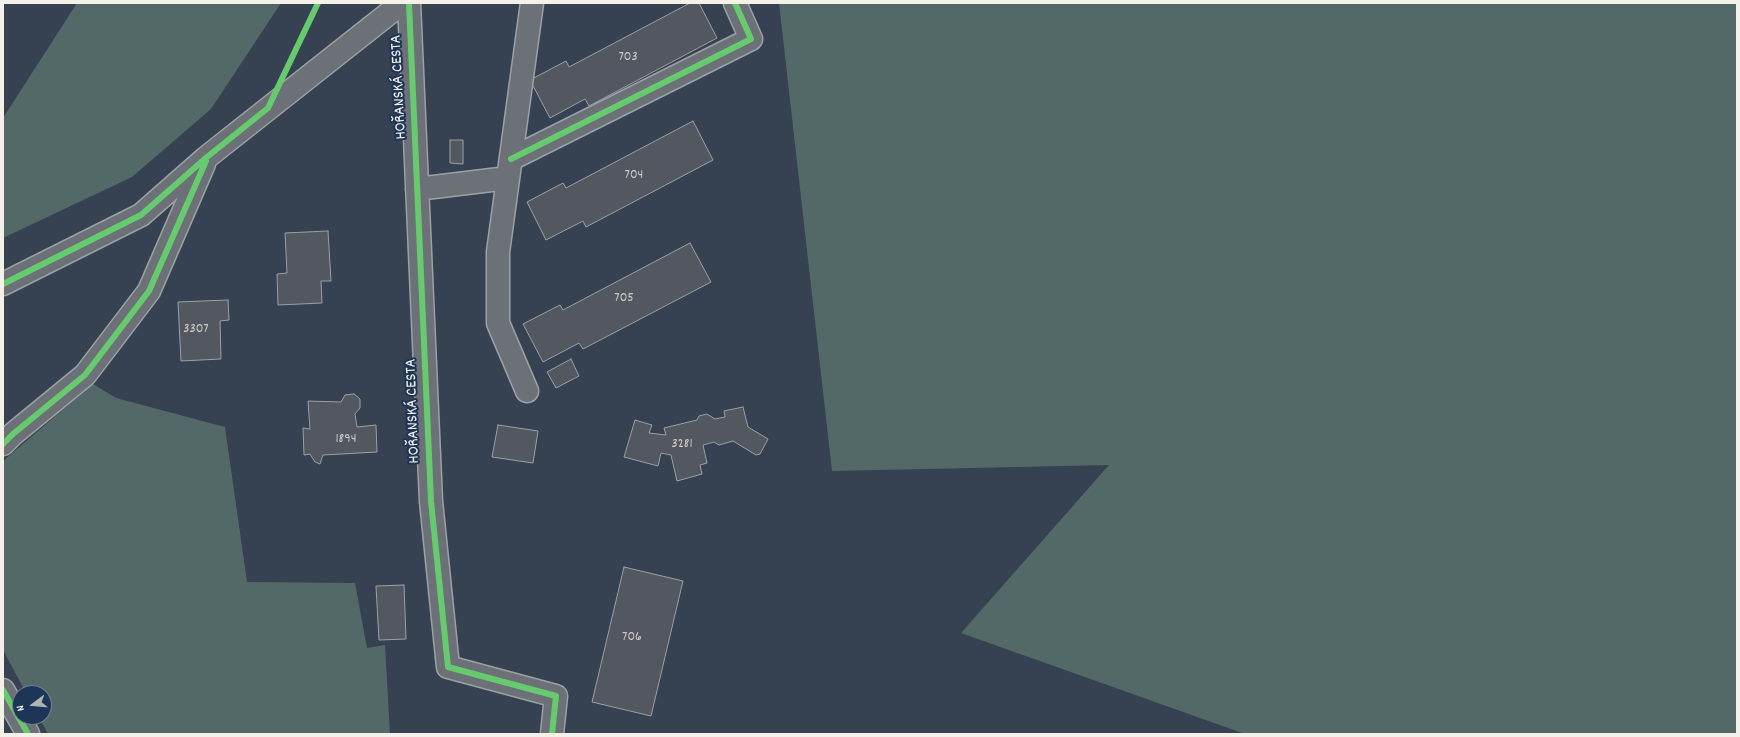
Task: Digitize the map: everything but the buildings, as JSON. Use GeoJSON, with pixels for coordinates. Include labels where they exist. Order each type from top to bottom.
{"type":"FeatureCollection","features":[{"type":"Feature","properties":{"kind":"street","name":"HOŘANSKÁ CESTA"},"geometry":{"type":"LineString","coordinates":[[3,444],[13,434],[85,375],[149,291],[207,157],[402,3]]}},
{"type":"Feature","properties":{"kind":"street","name":"HOŘANSKÁ CESTA"},"geometry":{"type":"LineString","coordinates":[[409,3],[431,501],[448,667],[556,696],[552,734]]}},
{"type":"Feature","properties":{"kind":"street"},"geometry":{"type":"LineString","coordinates":[[527,391],[498,323],[498,252],[532,3]]}},
{"type":"Feature","properties":{"kind":"street"},"geometry":{"type":"LineString","coordinates":[[417,189],[510,169],[751,39],[734,3]]}},
{"type":"Feature","properties":{"kind":"street"},"geometry":{"type":"LineString","coordinates":[[3,284],[141,215],[207,157]]}},
{"type":"Feature","properties":{"kind":"street"},"geometry":{"type":"LineString","coordinates":[[3,690],[28,734]]}},
{"type":"Feature","properties":{"kind":"green space"},"geometry":{"type":"Polygon","coordinates":[[[77,3],[281,3],[211,109],[132,177],[3,238],[3,118],[77,3]]]}},
{"type":"Feature","properties":{"kind":"green space"},"geometry":{"type":"Polygon","coordinates":[[[779,3],[1737,3],[1737,734],[1245,734],[961,633],[1109,465],[832,471],[779,3]]]}},
{"type":"Feature","properties":{"kind":"green space"},"geometry":{"type":"Polygon","coordinates":[[[93,384],[116,398],[225,427],[247,582],[355,583],[367,648],[385,645],[390,734],[48,734],[43,725],[52,725],[52,685],[22,685],[3,650],[3,461],[93,384]]]}},
{"type":"Feature","properties":{"kind":"cycle path"},"geometry":{"type":"LineString","coordinates":[[3,284],[141,215],[207,157],[268,108],[318,3]]}},
{"type":"Feature","properties":{"kind":"cycle path"},"geometry":{"type":"LineString","coordinates":[[409,3],[431,501],[448,667],[556,696],[552,734]]}},
{"type":"Feature","properties":{"kind":"cycle path"},"geometry":{"type":"LineString","coordinates":[[511,159],[751,39],[735,3]]}},
{"type":"Feature","properties":{"kind":"cycle path"},"geometry":{"type":"LineString","coordinates":[[3,444],[13,434],[85,375],[149,291],[206,161]]}},
{"type":"Feature","properties":{"kind":"cycle path"},"geometry":{"type":"LineString","coordinates":[[3,690],[28,734]]}}]}
